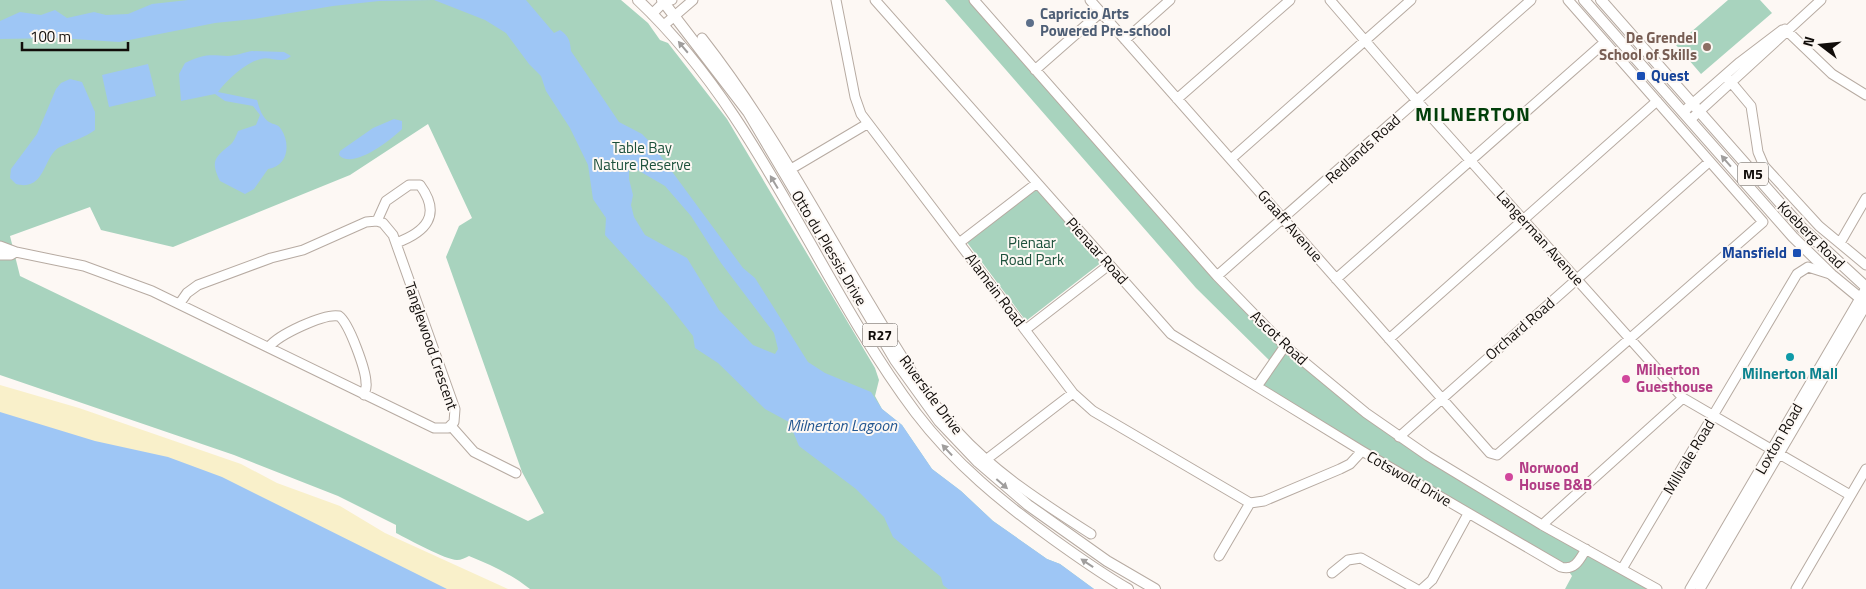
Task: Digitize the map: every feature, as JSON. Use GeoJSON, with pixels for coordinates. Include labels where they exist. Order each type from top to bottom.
{"type":"FeatureCollection","features":[{"type":"Feature","properties":{"kind":"main road","name":"Otto du Plessis Drive"},"geometry":{"type":"LineString","coordinates":[[638,0],[664,25],[704,73],[745,132],[885,368],[917,415],[955,458],[1015,512],[1086,563],[1128,589]]}},
{"type":"Feature","properties":{"kind":"main road","name":"Koeberg Road"},"geometry":{"type":"LineString","coordinates":[[1584,0],[1793,237],[1832,275],[1864,302]]}},
{"type":"Feature","properties":{"kind":"main road","name":"Koeberg Road"},"geometry":{"type":"LineString","coordinates":[[1601,0],[1807,233],[1866,287]]}},
{"type":"Feature","properties":{"kind":"main road","name":"Otto du Plessis Drive"},"geometry":{"type":"LineString","coordinates":[[666,1],[748,112],[895,360],[939,421],[978,462],[1028,505],[1107,561],[1154,589]]}},
{"type":"Feature","properties":{"kind":"street"},"geometry":{"type":"LineString","coordinates":[[664,25],[693,0]]}},
{"type":"Feature","properties":{"kind":"street","name":"Alamein Road"},"geometry":{"type":"LineString","coordinates":[[836,0],[856,104],[867,124],[1073,394],[1093,411],[1250,503]]}},
{"type":"Feature","properties":{"kind":"street","name":"Pienaar Road"},"geometry":{"type":"LineString","coordinates":[[875,0],[1171,334],[1258,385],[1362,451]]}},
{"type":"Feature","properties":{"kind":"street","name":"Ascot Road"},"geometry":{"type":"LineString","coordinates":[[974,0],[1217,276],[1286,346],[1332,386],[1399,437],[1444,467],[1542,525],[1658,589]]}},
{"type":"Feature","properties":{"kind":"street","name":"Graaff Avenue"},"geometry":{"type":"LineString","coordinates":[[1090,0],[1490,453],[1497,455],[1501,453],[1629,340]]}},
{"type":"Feature","properties":{"kind":"street"},"geometry":{"type":"LineString","coordinates":[[1125,40],[1170,0]]}},
{"type":"Feature","properties":{"kind":"street"},"geometry":{"type":"LineString","coordinates":[[1177,99],[1290,0]]}},
{"type":"Feature","properties":{"kind":"street","name":"Langerman Avenue"},"geometry":{"type":"LineString","coordinates":[[1330,0],[1470,161],[1683,398],[1850,495]]}},
{"type":"Feature","properties":{"kind":"street"},"geometry":{"type":"LineString","coordinates":[[1231,159],[1411,0]]}},
{"type":"Feature","properties":{"kind":"street","name":"Redlands Road"},"geometry":{"type":"LineString","coordinates":[[1217,276],[1284,220],[1531,0]]}},
{"type":"Feature","properties":{"kind":"street"},"geometry":{"type":"LineString","coordinates":[[1568,0],[1763,222],[1629,340]]}},
{"type":"Feature","properties":{"kind":"street"},"geometry":{"type":"LineString","coordinates":[[1687,116],[1692,104],[1724,75],[1786,30],[1821,0]]}},
{"type":"Feature","properties":{"kind":"street"},"geometry":{"type":"LineString","coordinates":[[652,14],[666,1]]}},
{"type":"Feature","properties":{"kind":"street"},"geometry":{"type":"LineString","coordinates":[[1036,70],[1101,12]]}},
{"type":"Feature","properties":{"kind":"street"},"geometry":{"type":"LineString","coordinates":[[1687,116],[1700,112],[1786,30]]}},
{"type":"Feature","properties":{"kind":"street"},"geometry":{"type":"LineString","coordinates":[[1786,30],[1832,74],[1866,95]]}},
{"type":"Feature","properties":{"kind":"street","name":"Riverside Drive"},"geometry":{"type":"LineString","coordinates":[[702,38],[743,92],[791,168],[918,382],[957,431],[987,458],[1031,495],[1092,534]]}},
{"type":"Feature","properties":{"kind":"street"},"geometry":{"type":"LineString","coordinates":[[1336,279],[1605,42]]}},
{"type":"Feature","properties":{"kind":"street"},"geometry":{"type":"LineString","coordinates":[[1724,75],[1748,100],[1752,110],[1758,152],[1764,166],[1795,201],[1866,265]]}},
{"type":"Feature","properties":{"kind":"street"},"geometry":{"type":"LineString","coordinates":[[1389,339],[1657,102]]}},
{"type":"Feature","properties":{"kind":"street"},"geometry":{"type":"LineString","coordinates":[[791,168],[867,124]]}},
{"type":"Feature","properties":{"kind":"street","name":"Orchard Road"},"geometry":{"type":"LineString","coordinates":[[1399,437],[1709,162]]}},
{"type":"Feature","properties":{"kind":"street"},"geometry":{"type":"LineString","coordinates":[[959,243],[1037,183]]}},
{"type":"Feature","properties":{"kind":"street"},"geometry":{"type":"LineString","coordinates":[[180,303],[187,293],[198,285],[267,259],[303,250],[366,222],[377,221],[386,201],[409,185],[420,185],[430,206],[429,217],[419,233],[396,243]]}},
{"type":"Feature","properties":{"kind":"street"},"geometry":{"type":"LineString","coordinates":[[1840,243],[1866,198]]}},
{"type":"Feature","properties":{"kind":"street","name":"Tanglewood Crescent"},"geometry":{"type":"LineString","coordinates":[[16,252],[84,266],[180,303],[434,428],[441,429],[450,426],[455,417],[455,409],[396,243],[387,226],[377,221]]}},
{"type":"Feature","properties":{"kind":"street"},"geometry":{"type":"LineString","coordinates":[[0,246],[16,252]]}},
{"type":"Feature","properties":{"kind":"street"},"geometry":{"type":"LineString","coordinates":[[0,255],[11,255],[16,252]]}},
{"type":"Feature","properties":{"kind":"street"},"geometry":{"type":"LineString","coordinates":[[1025,330],[1109,265]]}},
{"type":"Feature","properties":{"kind":"street","name":"Millvale Road"},"geometry":{"type":"LineString","coordinates":[[1622,569],[1797,274],[1808,267],[1832,275]]}},
{"type":"Feature","properties":{"kind":"street","name":"Loxton Road"},"geometry":{"type":"LineString","coordinates":[[1700,589],[1843,329],[1864,302],[1866,287]]}},
{"type":"Feature","properties":{"kind":"street"},"geometry":{"type":"LineString","coordinates":[[268,347],[284,334],[329,316],[340,316],[347,325],[366,378],[364,394]]}},
{"type":"Feature","properties":{"kind":"street"},"geometry":{"type":"LineString","coordinates":[[1258,385],[1286,346]]}},
{"type":"Feature","properties":{"kind":"street"},"geometry":{"type":"LineString","coordinates":[[987,458],[1073,394]]}},
{"type":"Feature","properties":{"kind":"street"},"geometry":{"type":"LineString","coordinates":[[1542,525],[1683,398]]}},
{"type":"Feature","properties":{"kind":"street"},"geometry":{"type":"LineString","coordinates":[[450,426],[474,452],[516,473]]}},
{"type":"Feature","properties":{"kind":"street","name":"Cotswold Drive"},"geometry":{"type":"LineString","coordinates":[[1250,503],[1264,501],[1340,469],[1350,464],[1362,451],[1561,568],[1573,567],[1586,549]]}},
{"type":"Feature","properties":{"kind":"street","name":"Loxton Road"},"geometry":{"type":"LineString","coordinates":[[1690,589],[1776,451]]}},
{"type":"Feature","properties":{"kind":"street"},"geometry":{"type":"LineString","coordinates":[[1796,589],[1866,469]]}},
{"type":"Feature","properties":{"kind":"street"},"geometry":{"type":"LineString","coordinates":[[1219,556],[1250,503]]}},
{"type":"Feature","properties":{"kind":"street"},"geometry":{"type":"LineString","coordinates":[[1422,589],[1432,580],[1468,514]]}},
{"type":"Feature","properties":{"kind":"street"},"geometry":{"type":"LineString","coordinates":[[1332,574],[1348,560],[1360,558],[1416,589]]}},
{"type":"Feature","properties":{"kind":"green space","name":"Table Bay Nature Reserve"},"geometry":{"type":"Polygon","coordinates":[[[0,0],[621,0],[648,23],[660,40],[668,43],[727,119],[875,368],[879,380],[875,396],[882,409],[902,425],[932,469],[961,491],[993,521],[1047,559],[1060,564],[1094,589],[530,589],[501,570],[469,556],[457,560],[427,549],[396,533],[396,525],[338,496],[234,455],[0,375],[0,0]],[[428,124],[350,175],[173,247],[101,230],[90,207],[10,236],[20,276],[528,521],[544,513],[522,472],[446,257],[459,226],[472,218],[428,124]]]}},
{"type":"Feature","properties":{"kind":"green space"},"geometry":{"type":"Polygon","coordinates":[[[945,0],[974,0],[1262,324],[1399,437],[1657,589],[1565,589],[1572,576],[1567,569],[1258,385],[1272,363],[1196,288],[945,0]]]}},
{"type":"Feature","properties":{"kind":"green space"},"geometry":{"type":"Polygon","coordinates":[[[1728,0],[1760,0],[1772,13],[1701,74],[1676,45],[1728,0]]]}},
{"type":"Feature","properties":{"kind":"green space","name":"Pienaar Road Park"},"geometry":{"type":"Polygon","coordinates":[[[1035,187],[1102,262],[1026,321],[966,241],[1035,187]]]}},
{"type":"Feature","properties":{"kind":"sand"},"geometry":{"type":"Polygon","coordinates":[[[0,385],[79,408],[241,464],[277,483],[340,506],[385,533],[508,589],[371,589],[0,425],[0,385]]]}},
{"type":"Feature","properties":{"kind":"water"},"geometry":{"type":"Polygon","coordinates":[[[188,0],[433,0],[379,1],[333,6],[254,19],[215,23],[119,42],[59,38],[0,39],[0,21],[20,12],[41,15],[55,10],[67,18],[94,12],[106,15],[128,14],[152,4],[188,0]]]}},
{"type":"Feature","properties":{"kind":"water","name":"Milnerton Lagoon"},"geometry":{"type":"Polygon","coordinates":[[[434,0],[526,0],[554,33],[560,30],[563,32],[568,39],[571,51],[619,122],[642,134],[651,143],[743,268],[755,278],[808,362],[825,373],[871,392],[882,409],[902,425],[932,469],[961,491],[993,521],[1047,559],[1060,564],[1094,589],[948,589],[943,585],[941,577],[893,537],[884,517],[856,489],[799,446],[789,422],[765,409],[718,363],[695,348],[693,336],[668,304],[605,235],[606,218],[593,199],[588,165],[570,128],[546,91],[541,76],[529,64],[506,33],[485,20],[434,0]],[[629,165],[629,179],[633,195],[631,205],[634,217],[645,235],[687,258],[719,310],[753,345],[775,354],[778,349],[774,333],[721,263],[691,216],[665,186],[629,165]]]}},
{"type":"Feature","properties":{"kind":"water"},"geometry":{"type":"Polygon","coordinates":[[[252,51],[284,52],[291,56],[284,60],[265,58],[255,61],[226,82],[218,92],[257,100],[265,119],[278,125],[281,129],[287,147],[284,159],[280,164],[268,169],[254,189],[245,194],[220,181],[215,164],[218,156],[233,142],[238,131],[256,125],[260,115],[253,106],[225,101],[215,94],[181,101],[179,74],[185,63],[197,58],[211,55],[231,56],[252,51]]]}},
{"type":"Feature","properties":{"kind":"water"},"geometry":{"type":"Polygon","coordinates":[[[148,64],[156,96],[109,107],[102,75],[148,64]]]}},
{"type":"Feature","properties":{"kind":"water"},"geometry":{"type":"Polygon","coordinates":[[[70,79],[82,82],[95,112],[95,130],[54,151],[43,172],[33,183],[26,185],[16,184],[10,178],[11,169],[37,134],[56,89],[61,83],[70,79]]]}},
{"type":"Feature","properties":{"kind":"water"},"geometry":{"type":"Polygon","coordinates":[[[394,119],[402,121],[402,129],[371,152],[353,159],[345,159],[339,155],[340,151],[373,128],[394,119]]]}},
{"type":"Feature","properties":{"kind":"water"},"geometry":{"type":"Polygon","coordinates":[[[0,412],[95,441],[168,457],[222,477],[447,589],[0,589],[0,412]]]}},
{"type":"Feature","properties":{"kind":"place","name":"Capriccio Arts Powered Pre-school"},"geometry":{"type":"Point","coordinates":[1030,23]}},
{"type":"Feature","properties":{"kind":"place","name":"De Grendel School of Skills"},"geometry":{"type":"Point","coordinates":[1707,47]}},
{"type":"Feature","properties":{"kind":"place","name":"Quest"},"geometry":{"type":"Point","coordinates":[1641,76]}},
{"type":"Feature","properties":{"kind":"place","name":"Mansfield"},"geometry":{"type":"Point","coordinates":[1797,253]}},
{"type":"Feature","properties":{"kind":"place","name":"Milnerton Mall"},"geometry":{"type":"Point","coordinates":[1790,357]}},
{"type":"Feature","properties":{"kind":"place","name":"Milnerton Guesthouse"},"geometry":{"type":"Point","coordinates":[1626,379]}},
{"type":"Feature","properties":{"kind":"place","name":"Norwood House B&B"},"geometry":{"type":"Point","coordinates":[1509,477]}},
{"type":"Feature","properties":{"kind":"district","name":"MILNERTON"},"geometry":{"type":"Point","coordinates":[1473,114]}}]}
